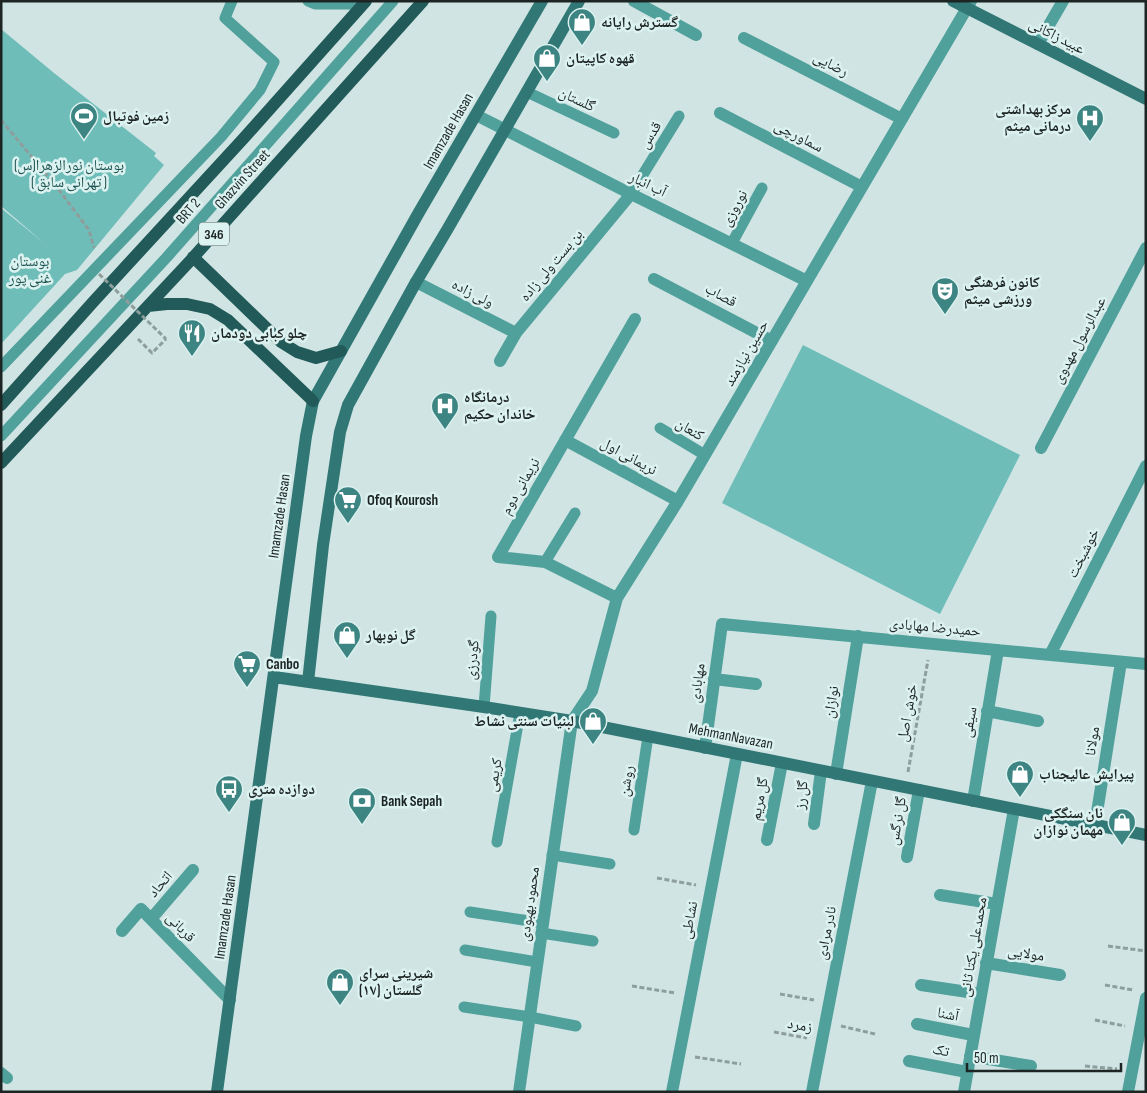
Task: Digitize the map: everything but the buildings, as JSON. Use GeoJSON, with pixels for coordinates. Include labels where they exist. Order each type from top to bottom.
{"type":"FeatureCollection","features":[{"type":"Feature","properties":{"kind":"main road","name":"Ghazvin Street"},"geometry":{"type":"LineString","coordinates":[[1,463],[193,257],[423,1]]}},
{"type":"Feature","properties":{"kind":"main road","name":"Imamzade Hasan"},"geometry":{"type":"LineString","coordinates":[[217,1092],[306,436],[313,401],[542,1]]}},
{"type":"Feature","properties":{"kind":"main road"},"geometry":{"type":"LineString","coordinates":[[308,682],[323,545],[340,432],[348,405],[416,282],[579,1]]}},
{"type":"Feature","properties":{"kind":"main road","name":"عبید زاکانی"},"geometry":{"type":"LineString","coordinates":[[953,1],[969,5],[1038,44],[1146,99]]}},
{"type":"Feature","properties":{"kind":"main road","name":"Ghazvin Street"},"geometry":{"type":"LineString","coordinates":[[1,405],[364,3]]}},
{"type":"Feature","properties":{"kind":"main road"},"geometry":{"type":"LineString","coordinates":[[193,257],[281,342],[297,352],[316,358],[341,351]]}},
{"type":"Feature","properties":{"kind":"main road"},"geometry":{"type":"LineString","coordinates":[[148,306],[187,304],[210,309],[228,320],[313,401]]}},
{"type":"Feature","properties":{"kind":"main road","name":"MehmanNavazan"},"geometry":{"type":"LineString","coordinates":[[274,677],[572,721],[1146,835]]}},
{"type":"Feature","properties":{"kind":"street"},"geometry":{"type":"LineString","coordinates":[[634,1],[696,35]]}},
{"type":"Feature","properties":{"kind":"street"},"geometry":{"type":"LineString","coordinates":[[1038,44],[1063,1]]}},
{"type":"Feature","properties":{"kind":"street","name":"حسین نیازمند"},"geometry":{"type":"LineString","coordinates":[[572,721],[592,691],[617,598],[678,501],[969,5]]}},
{"type":"Feature","properties":{"kind":"street","name":"رضایی"},"geometry":{"type":"LineString","coordinates":[[744,38],[902,119]]}},
{"type":"Feature","properties":{"kind":"street","name":"سماورچی"},"geometry":{"type":"LineString","coordinates":[[720,114],[862,187]]}},
{"type":"Feature","properties":{"kind":"street","name":"آب انبار"},"geometry":{"type":"LineString","coordinates":[[476,115],[807,281]]}},
{"type":"Feature","properties":{"kind":"street","name":"بن بست ولی زاده"},"geometry":{"type":"LineString","coordinates":[[500,361],[516,333],[631,194]]}},
{"type":"Feature","properties":{"kind":"street","name":"عبدالرسول مهدوی"},"geometry":{"type":"LineString","coordinates":[[1041,448],[1146,248]]}},
{"type":"Feature","properties":{"kind":"street","name":"قصاب"},"geometry":{"type":"LineString","coordinates":[[654,279],[772,341]]}},
{"type":"Feature","properties":{"kind":"street","name":"ولی زاده"},"geometry":{"type":"LineString","coordinates":[[416,282],[516,333]]}},
{"type":"Feature","properties":{"kind":"street","name":"نریمانی دوم"},"geometry":{"type":"LineString","coordinates":[[617,598],[545,562],[498,557],[635,319]]}},
{"type":"Feature","properties":{"kind":"street","name":"نریمانی اول"},"geometry":{"type":"LineString","coordinates":[[565,440],[678,501]]}},
{"type":"Feature","properties":{"kind":"street","name":"خوشبخت"},"geometry":{"type":"LineString","coordinates":[[1050,655],[1146,466]]}},
{"type":"Feature","properties":{"kind":"street","name":"حمیدرضا مهابادی"},"geometry":{"type":"LineString","coordinates":[[722,624],[1146,664]]}},
{"type":"Feature","properties":{"kind":"street","name":"مهابادی"},"geometry":{"type":"LineString","coordinates":[[705,748],[722,624]]}},
{"type":"Feature","properties":{"kind":"street","name":"نوازان"},"geometry":{"type":"LineString","coordinates":[[836,774],[858,636]]}},
{"type":"Feature","properties":{"kind":"street","name":"سیفی"},"geometry":{"type":"LineString","coordinates":[[973,801],[998,650]]}},
{"type":"Feature","properties":{"kind":"street","name":"مولانا"},"geometry":{"type":"LineString","coordinates":[[1095,825],[1121,662]]}},
{"type":"Feature","properties":{"kind":"street"},"geometry":{"type":"LineString","coordinates":[[714,678],[756,684]]}},
{"type":"Feature","properties":{"kind":"street"},"geometry":{"type":"LineString","coordinates":[[988,711],[1038,721]]}},
{"type":"Feature","properties":{"kind":"street","name":"محمود بهبودی"},"geometry":{"type":"LineString","coordinates":[[519,1092],[572,721]]}},
{"type":"Feature","properties":{"kind":"street","name":"نشاطی"},"geometry":{"type":"LineString","coordinates":[[672,1092],[737,754]]}},
{"type":"Feature","properties":{"kind":"street","name":"گل مریم"},"geometry":{"type":"LineString","coordinates":[[767,840],[782,763]]}},
{"type":"Feature","properties":{"kind":"street","name":"گل رز"},"geometry":{"type":"LineString","coordinates":[[814,824],[821,771]]}},
{"type":"Feature","properties":{"kind":"street","name":"نادر مرادی"},"geometry":{"type":"LineString","coordinates":[[812,1092],[872,781]]}},
{"type":"Feature","properties":{"kind":"street","name":"گل نرگس"},"geometry":{"type":"LineString","coordinates":[[908,857],[919,790]]}},
{"type":"Feature","properties":{"kind":"street","name":"محمدعلی یکتا ثانی"},"geometry":{"type":"LineString","coordinates":[[964,1092],[1014,809]]}},
{"type":"Feature","properties":{"kind":"street","name":"اتحاد"},"geometry":{"type":"LineString","coordinates":[[151,919],[193,870]]}},
{"type":"Feature","properties":{"kind":"street"},"geometry":{"type":"LineString","coordinates":[[940,895],[997,904]]}},
{"type":"Feature","properties":{"kind":"street"},"geometry":{"type":"LineString","coordinates":[[122,931],[141,909],[151,919]]}},
{"type":"Feature","properties":{"kind":"street","name":"قربانی"},"geometry":{"type":"LineString","coordinates":[[151,919],[230,1000]]}},
{"type":"Feature","properties":{"kind":"street","name":"مولایی"},"geometry":{"type":"LineString","coordinates":[[986,963],[1060,975]]}},
{"type":"Feature","properties":{"kind":"street"},"geometry":{"type":"LineString","coordinates":[[921,985],[981,994]]}},
{"type":"Feature","properties":{"kind":"street"},"geometry":{"type":"LineString","coordinates":[[1128,1092],[1140,1029],[1142,994]]}},
{"type":"Feature","properties":{"kind":"street","name":"آشنا"},"geometry":{"type":"LineString","coordinates":[[917,1024],[973,1035]]}},
{"type":"Feature","properties":{"kind":"street"},"geometry":{"type":"LineString","coordinates":[[970,1056],[1031,1066]]}},
{"type":"Feature","properties":{"kind":"street","name":"تک"},"geometry":{"type":"LineString","coordinates":[[909,1061],[967,1072]]}},
{"type":"Feature","properties":{"kind":"lane"},"geometry":{"type":"LineString","coordinates":[[1,367],[99,269],[221,136],[260,90],[274,62],[225,18],[232,1]]}},
{"type":"Feature","properties":{"kind":"lane"},"geometry":{"type":"LineString","coordinates":[[308,1],[315,4],[364,3]]}},
{"type":"Feature","properties":{"kind":"lane","name":"BRT 2"},"geometry":{"type":"LineString","coordinates":[[1,436],[167,257],[393,1]]}},
{"type":"Feature","properties":{"kind":"lane","name":"گلستان"},"geometry":{"type":"LineString","coordinates":[[527,92],[614,133]]}},
{"type":"Feature","properties":{"kind":"lane","name":"قدس"},"geometry":{"type":"LineString","coordinates":[[631,194],[679,116]]}},
{"type":"Feature","properties":{"kind":"lane","name":"نوروزی"},"geometry":{"type":"LineString","coordinates":[[732,243],[762,188]]}},
{"type":"Feature","properties":{"kind":"lane","name":"کنعان"},"geometry":{"type":"LineString","coordinates":[[660,428],[705,455]]}},
{"type":"Feature","properties":{"kind":"lane"},"geometry":{"type":"LineString","coordinates":[[545,562],[575,513]]}},
{"type":"Feature","properties":{"kind":"lane","name":"گودرزی"},"geometry":{"type":"LineString","coordinates":[[484,707],[491,616]]}},
{"type":"Feature","properties":{"kind":"lane","name":"کریمی"},"geometry":{"type":"LineString","coordinates":[[498,842],[520,713]]}},
{"type":"Feature","properties":{"kind":"lane","name":"روشن"},"geometry":{"type":"LineString","coordinates":[[634,830],[648,736]]}},
{"type":"Feature","properties":{"kind":"lane"},"geometry":{"type":"LineString","coordinates":[[552,855],[610,864]]}},
{"type":"Feature","properties":{"kind":"lane"},"geometry":{"type":"LineString","coordinates":[[470,912],[593,941]]}},
{"type":"Feature","properties":{"kind":"lane"},"geometry":{"type":"LineString","coordinates":[[465,950],[537,962]]}},
{"type":"Feature","properties":{"kind":"lane"},"geometry":{"type":"LineString","coordinates":[[464,1007],[576,1026]]}},
{"type":"Feature","properties":{"kind":"path"},"geometry":{"type":"LineString","coordinates":[[1,120],[56,186],[89,230],[99,269],[166,339],[152,353]]}},
{"type":"Feature","properties":{"kind":"path","name":"خوش اصل"},"geometry":{"type":"LineString","coordinates":[[906,788],[931,643]]}},
{"type":"Feature","properties":{"kind":"path"},"geometry":{"type":"LineString","coordinates":[[657,878],[712,887]]}},
{"type":"Feature","properties":{"kind":"path"},"geometry":{"type":"LineString","coordinates":[[1108,946],[1146,951]]}},
{"type":"Feature","properties":{"kind":"path"},"geometry":{"type":"LineString","coordinates":[[1105,985],[1142,994]]}},
{"type":"Feature","properties":{"kind":"path"},"geometry":{"type":"LineString","coordinates":[[632,986],[690,996]]}},
{"type":"Feature","properties":{"kind":"path"},"geometry":{"type":"LineString","coordinates":[[780,994],[830,1002]]}},
{"type":"Feature","properties":{"kind":"path"},"geometry":{"type":"LineString","coordinates":[[1095,1020],[1140,1029]]}},
{"type":"Feature","properties":{"kind":"path"},"geometry":{"type":"LineString","coordinates":[[826,1023],[875,1034]]}},
{"type":"Feature","properties":{"kind":"path","name":"زمرد"},"geometry":{"type":"LineString","coordinates":[[774,1032],[822,1040]]}},
{"type":"Feature","properties":{"kind":"path"},"geometry":{"type":"LineString","coordinates":[[679,1054],[741,1064]]}},
{"type":"Feature","properties":{"kind":"path"},"geometry":{"type":"LineString","coordinates":[[1085,1066],[1132,1071]]}},
{"type":"Feature","properties":{"kind":"green space","name":"بوستان نورالزهرا(س) ( تهرانی سابق )"},"geometry":{"type":"Polygon","coordinates":[[[1,29],[156,153],[154,156],[164,165],[77,270],[65,274],[1,344],[1,208],[44,243],[1,206],[1,29]]]}},
{"type":"Feature","properties":{"kind":"green space"},"geometry":{"type":"Polygon","coordinates":[[[803,345],[1020,455],[940,614],[722,503],[803,345]]]}},
{"type":"Feature","properties":{"kind":"place","name":"گسترش رایانه"},"geometry":{"type":"Point","coordinates":[582,46]}},
{"type":"Feature","properties":{"kind":"place","name":"قهوه کاپیتان"},"geometry":{"type":"Point","coordinates":[547,82]}},
{"type":"Feature","properties":{"kind":"place","name":"زمین فوتبال"},"geometry":{"type":"Point","coordinates":[84,140]}},
{"type":"Feature","properties":{"kind":"place","name":"مرکز بهداشتی درمانی میثم"},"geometry":{"type":"Point","coordinates":[1090,142]}},
{"type":"Feature","properties":{"kind":"place","name":"کانون فرهنگی ورزشی میثم"},"geometry":{"type":"Point","coordinates":[945,315]}},
{"type":"Feature","properties":{"kind":"place","name":"چلو کبابی دودمان"},"geometry":{"type":"Point","coordinates":[192,357]}},
{"type":"Feature","properties":{"kind":"place","name":"درمانگاه خاندان حکیم"},"geometry":{"type":"Point","coordinates":[445,430]}},
{"type":"Feature","properties":{"kind":"place","name":"Ofoq Kourosh"},"geometry":{"type":"Point","coordinates":[348,524]}},
{"type":"Feature","properties":{"kind":"place","name":"گل نوبهار"},"geometry":{"type":"Point","coordinates":[347,659]}},
{"type":"Feature","properties":{"kind":"place","name":"Canbo"},"geometry":{"type":"Point","coordinates":[247,688]}},
{"type":"Feature","properties":{"kind":"place","name":"لبنیات سنتی نشاط"},"geometry":{"type":"Point","coordinates":[593,745]}},
{"type":"Feature","properties":{"kind":"place","name":"پیرایش عالیجناب"},"geometry":{"type":"Point","coordinates":[1020,798]}},
{"type":"Feature","properties":{"kind":"place","name":"دوازده متری"},"geometry":{"type":"Point","coordinates":[229,813]}},
{"type":"Feature","properties":{"kind":"place","name":"Bank Sepah"},"geometry":{"type":"Point","coordinates":[362,825]}},
{"type":"Feature","properties":{"kind":"place","name":"نان سنگکی مهمان‌ نوازان"},"geometry":{"type":"Point","coordinates":[1122,846]}},
{"type":"Feature","properties":{"kind":"place","name":"شیرینی سرای گلستان (۱۷)"},"geometry":{"type":"Point","coordinates":[340,1006]}},
{"type":"Feature","properties":{"kind":"park label","name":"بوستان غنی پور"},"geometry":{"type":"Point","coordinates":[30,270]}}]}
